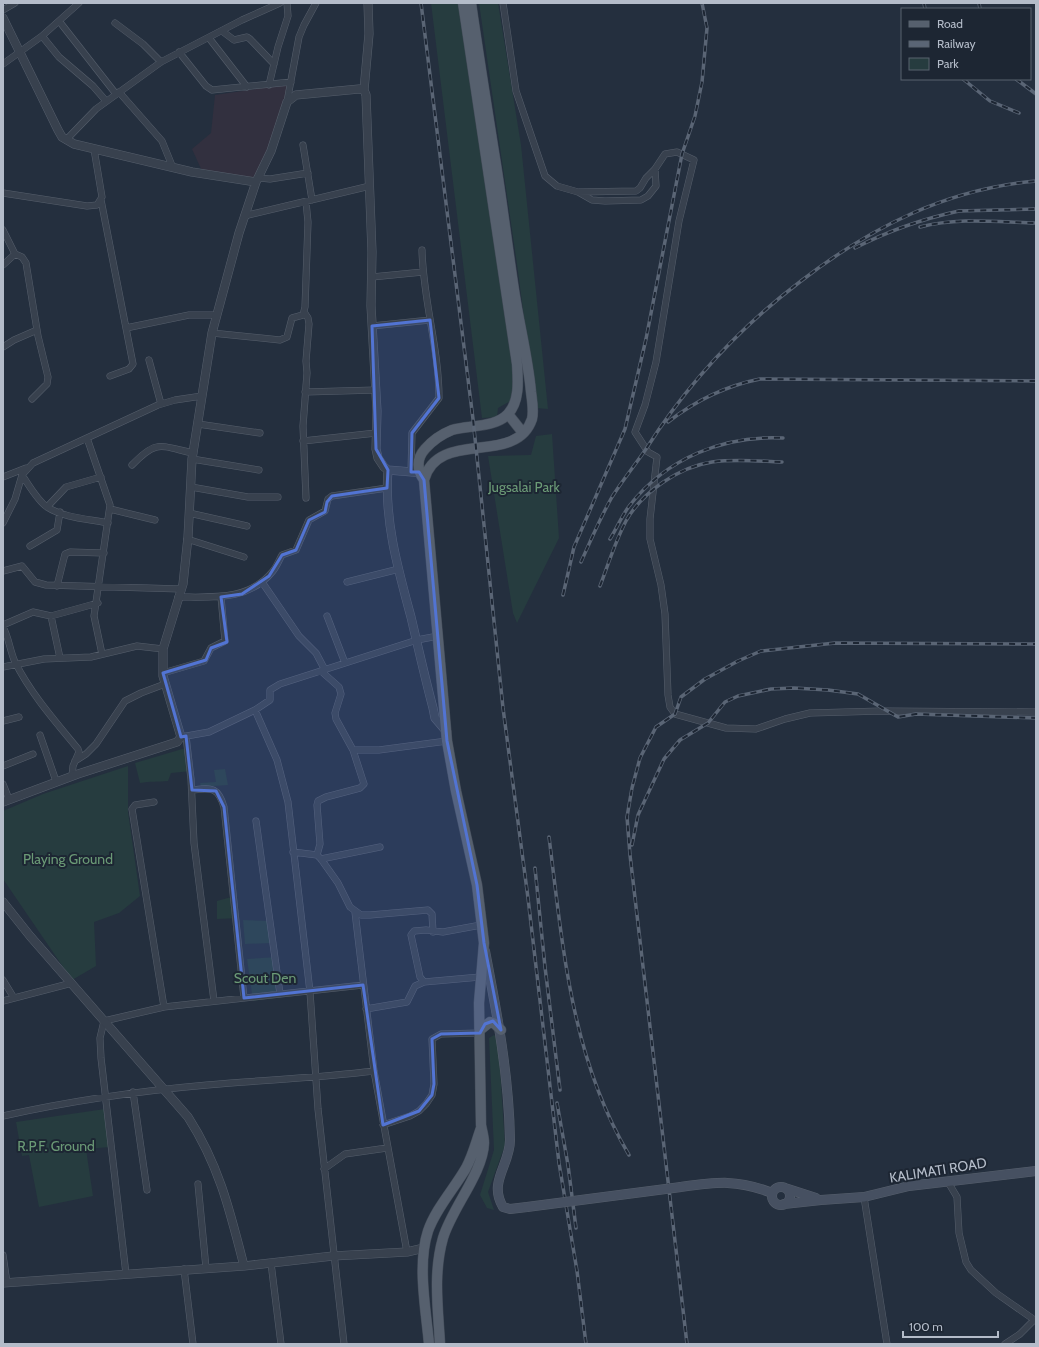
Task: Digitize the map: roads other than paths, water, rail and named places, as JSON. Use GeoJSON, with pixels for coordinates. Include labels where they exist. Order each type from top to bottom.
{"type":"FeatureCollection","features":[{"type":"Feature","properties":{"kind":"main road"},"geometry":{"type":"LineString","coordinates":[[463,3],[517,364],[516,397],[508,414],[494,422],[457,429],[439,437],[427,447],[419,457],[447,737],[456,791],[477,885],[484,944],[501,1030],[510,1142],[496,1193],[503,1207],[510,1209],[726,1182],[745,1184],[772,1194]]}},
{"type":"Feature","properties":{"kind":"main road"},"geometry":{"type":"LineString","coordinates":[[420,475],[448,454],[463,449],[508,443],[523,433],[532,417],[531,386],[514,291],[472,3]]}},
{"type":"Feature","properties":{"kind":"main road"},"geometry":{"type":"LineString","coordinates":[[508,414],[523,433]]}},
{"type":"Feature","properties":{"kind":"main road"},"geometry":{"type":"LineString","coordinates":[[440,1344],[436,1278],[439,1255],[450,1221],[477,1169],[483,1154],[484,1142],[481,1125],[480,978],[484,944]]}},
{"type":"Feature","properties":{"kind":"main road"},"geometry":{"type":"LineString","coordinates":[[480,1031],[490,1022],[495,1024],[501,1030]]}},
{"type":"Feature","properties":{"kind":"main road"},"geometry":{"type":"LineString","coordinates":[[429,1344],[424,1273],[424,1248],[428,1231],[471,1156],[481,1125]]}},
{"type":"Feature","properties":{"kind":"main road","name":"KALIMATI ROAD"},"geometry":{"type":"LineString","coordinates":[[784,1204],[821,1200],[864,1198],[909,1186],[1036,1171]]}},
{"type":"Feature","properties":{"kind":"main road"},"geometry":{"type":"LineString","coordinates":[[777,1187],[785,1188],[789,1193],[789,1198],[784,1204],[776,1203],[772,1199],[772,1194],[777,1187]]}},
{"type":"Feature","properties":{"kind":"main road","name":"KALIMATI ROAD"},"geometry":{"type":"LineString","coordinates":[[785,1188],[802,1195],[821,1200]]}},
{"type":"Feature","properties":{"kind":"street"},"geometry":{"type":"LineString","coordinates":[[3,10],[15,3]]}},
{"type":"Feature","properties":{"kind":"street"},"geometry":{"type":"LineString","coordinates":[[3,64],[21,53],[59,22],[79,3]]}},
{"type":"Feature","properties":{"kind":"street"},"geometry":{"type":"LineString","coordinates":[[66,140],[96,109],[161,62],[242,20],[280,3]]}},
{"type":"Feature","properties":{"kind":"street"},"geometry":{"type":"LineString","coordinates":[[269,85],[288,16],[287,3]]}},
{"type":"Feature","properties":{"kind":"street"},"geometry":{"type":"LineString","coordinates":[[214,1001],[194,843],[192,790],[183,736],[165,684],[163,674],[163,648],[179,593],[188,539],[193,456],[212,333],[244,216],[257,180],[271,151],[287,102],[300,37],[304,25],[316,3]]}},
{"type":"Feature","properties":{"kind":"street"},"geometry":{"type":"LineString","coordinates":[[368,3],[369,34],[364,90],[366,95],[370,186],[372,326],[378,458],[388,470],[420,475],[412,433],[439,398],[434,346],[423,272],[422,250]]}},
{"type":"Feature","properties":{"kind":"street"},"geometry":{"type":"LineString","coordinates":[[503,3],[516,91],[542,170],[550,182],[557,186],[578,192],[592,200],[605,202],[641,200],[648,196],[656,186],[655,169]]}},
{"type":"Feature","properties":{"kind":"street"},"geometry":{"type":"LineString","coordinates":[[3,18],[58,130],[66,140],[94,149],[173,168],[257,180],[308,173]]}},
{"type":"Feature","properties":{"kind":"street"},"geometry":{"type":"LineString","coordinates":[[59,22],[117,93],[162,141],[173,168]]}},
{"type":"Feature","properties":{"kind":"street"},"geometry":{"type":"LineString","coordinates":[[115,23],[143,44],[161,62]]}},
{"type":"Feature","properties":{"kind":"street"},"geometry":{"type":"LineString","coordinates":[[222,31],[234,40],[247,37],[274,64]]}},
{"type":"Feature","properties":{"kind":"street"},"geometry":{"type":"LineString","coordinates":[[42,36],[59,57],[93,86],[106,101]]}},
{"type":"Feature","properties":{"kind":"street"},"geometry":{"type":"LineString","coordinates":[[209,38],[247,87]]}},
{"type":"Feature","properties":{"kind":"street"},"geometry":{"type":"LineString","coordinates":[[180,52],[209,89],[217,91],[291,82]]}},
{"type":"Feature","properties":{"kind":"street"},"geometry":{"type":"LineString","coordinates":[[287,102],[296,95],[359,88],[364,90]]}},
{"type":"Feature","properties":{"kind":"street"},"geometry":{"type":"LineString","coordinates":[[303,145],[308,173],[309,201],[304,312],[308,318],[309,324],[303,441],[306,498]]}},
{"type":"Feature","properties":{"kind":"street"},"geometry":{"type":"LineString","coordinates":[[94,149],[101,200],[132,366],[110,376]]}},
{"type":"Feature","properties":{"kind":"street"},"geometry":{"type":"LineString","coordinates":[[578,192],[636,191],[655,169],[665,154],[677,152],[694,160],[679,221],[656,362],[645,405],[635,432],[648,452],[657,457],[650,514],[650,539],[661,585],[665,614],[668,695],[670,707],[675,714],[726,728],[756,730],[785,719],[810,713],[882,711],[1036,712]]}},
{"type":"Feature","properties":{"kind":"street"},"geometry":{"type":"LineString","coordinates":[[244,216],[370,186]]}},
{"type":"Feature","properties":{"kind":"street"},"geometry":{"type":"LineString","coordinates":[[3,193],[87,206],[97,205],[101,200]]}},
{"type":"Feature","properties":{"kind":"street"},"geometry":{"type":"LineString","coordinates":[[3,230],[15,254],[22,257],[26,263],[37,330],[48,381],[32,399]]}},
{"type":"Feature","properties":{"kind":"street"},"geometry":{"type":"LineString","coordinates":[[3,265],[15,254]]}},
{"type":"Feature","properties":{"kind":"street"},"geometry":{"type":"LineString","coordinates":[[372,277],[423,272]]}},
{"type":"Feature","properties":{"kind":"street"},"geometry":{"type":"LineString","coordinates":[[212,333],[283,340],[288,334],[292,318],[301,316],[304,312]]}},
{"type":"Feature","properties":{"kind":"street"},"geometry":{"type":"LineString","coordinates":[[126,328],[189,315],[217,315]]}},
{"type":"Feature","properties":{"kind":"street"},"geometry":{"type":"LineString","coordinates":[[372,326],[430,320]]}},
{"type":"Feature","properties":{"kind":"street"},"geometry":{"type":"LineString","coordinates":[[3,347],[14,340],[37,330]]}},
{"type":"Feature","properties":{"kind":"street"},"geometry":{"type":"LineString","coordinates":[[149,360],[161,404]]}},
{"type":"Feature","properties":{"kind":"street"},"geometry":{"type":"LineString","coordinates":[[305,392],[376,390]]}},
{"type":"Feature","properties":{"kind":"street"},"geometry":{"type":"LineString","coordinates":[[3,477],[28,467],[161,404],[202,396]]}},
{"type":"Feature","properties":{"kind":"street"},"geometry":{"type":"LineString","coordinates":[[198,424],[260,433]]}},
{"type":"Feature","properties":{"kind":"street"},"geometry":{"type":"LineString","coordinates":[[303,441],[376,433]]}},
{"type":"Feature","properties":{"kind":"street"},"geometry":{"type":"LineString","coordinates":[[87,438],[109,500],[110,509],[98,603],[94,616],[102,654]]}},
{"type":"Feature","properties":{"kind":"street"},"geometry":{"type":"LineString","coordinates":[[132,465],[152,447],[165,447],[193,456],[259,470]]}},
{"type":"Feature","properties":{"kind":"street"},"geometry":{"type":"LineString","coordinates":[[3,523],[15,499],[22,475],[28,467]]}},
{"type":"Feature","properties":{"kind":"street"},"geometry":{"type":"LineString","coordinates":[[353,750],[380,750],[447,737],[434,713],[399,569],[388,514],[388,470]]}},
{"type":"Feature","properties":{"kind":"street"},"geometry":{"type":"LineString","coordinates":[[22,475],[47,507],[60,512],[108,523]]}},
{"type":"Feature","properties":{"kind":"street"},"geometry":{"type":"LineString","coordinates":[[47,507],[66,487],[101,478]]}},
{"type":"Feature","properties":{"kind":"street"},"geometry":{"type":"LineString","coordinates":[[191,487],[248,497],[278,497]]}},
{"type":"Feature","properties":{"kind":"street"},"geometry":{"type":"LineString","coordinates":[[3,570],[22,566],[40,584],[57,586],[99,586],[221,597],[242,594],[262,582],[273,571],[282,555],[296,550],[309,520],[325,511],[328,499],[332,496],[387,488]]}},
{"type":"Feature","properties":{"kind":"street"},"geometry":{"type":"LineString","coordinates":[[110,509],[155,520]]}},
{"type":"Feature","properties":{"kind":"street"},"geometry":{"type":"LineString","coordinates":[[30,546],[57,530],[60,512]]}},
{"type":"Feature","properties":{"kind":"street"},"geometry":{"type":"LineString","coordinates":[[189,514],[246,526]]}},
{"type":"Feature","properties":{"kind":"street"},"geometry":{"type":"LineString","coordinates":[[188,539],[244,557]]}},
{"type":"Feature","properties":{"kind":"street"},"geometry":{"type":"LineString","coordinates":[[57,586],[65,554],[70,552],[104,553]]}},
{"type":"Feature","properties":{"kind":"street"},"geometry":{"type":"LineString","coordinates":[[347,582],[399,569]]}},
{"type":"Feature","properties":{"kind":"street"},"geometry":{"type":"LineString","coordinates":[[262,582],[299,636],[316,653],[323,670],[339,687],[341,694],[335,713],[336,719],[353,750],[364,784],[360,788],[326,797],[318,801],[320,844],[319,857],[338,883],[350,907],[355,912],[361,915],[370,915],[428,910],[432,914],[433,932]]}},
{"type":"Feature","properties":{"kind":"street"},"geometry":{"type":"LineString","coordinates":[[163,674],[204,661],[211,648],[225,641],[221,597]]}},
{"type":"Feature","properties":{"kind":"street"},"geometry":{"type":"LineString","coordinates":[[72,776],[75,761],[79,752],[78,749],[28,685],[17,664],[3,626],[33,612],[51,616],[98,603]]}},
{"type":"Feature","properties":{"kind":"street"},"geometry":{"type":"LineString","coordinates":[[51,616],[60,658]]}},
{"type":"Feature","properties":{"kind":"street"},"geometry":{"type":"LineString","coordinates":[[327,616],[345,663]]}},
{"type":"Feature","properties":{"kind":"street"},"geometry":{"type":"LineString","coordinates":[[3,784],[6,800],[56,781],[177,742],[183,736],[209,732],[255,710],[270,700],[269,693],[274,687],[416,640],[438,636]]}},
{"type":"Feature","properties":{"kind":"street"},"geometry":{"type":"LineString","coordinates":[[3,667],[44,659],[102,654],[138,646],[163,648]]}},
{"type":"Feature","properties":{"kind":"street"},"geometry":{"type":"LineString","coordinates":[[75,761],[86,754],[96,744],[125,701],[165,684]]}},
{"type":"Feature","properties":{"kind":"street"},"geometry":{"type":"LineString","coordinates":[[255,710],[277,760],[284,782],[310,992],[315,1078],[333,1256],[344,1344]]}},
{"type":"Feature","properties":{"kind":"street"},"geometry":{"type":"LineString","coordinates":[[3,721],[18,717]]}},
{"type":"Feature","properties":{"kind":"street"},"geometry":{"type":"LineString","coordinates":[[40,735],[56,781]]}},
{"type":"Feature","properties":{"kind":"street"},"geometry":{"type":"LineString","coordinates":[[3,766],[33,754]]}},
{"type":"Feature","properties":{"kind":"street"},"geometry":{"type":"LineString","coordinates":[[192,790],[210,788],[216,791],[221,797],[224,807],[244,998]]}},
{"type":"Feature","properties":{"kind":"street"},"geometry":{"type":"LineString","coordinates":[[154,802],[135,805],[132,809],[164,1007]]}},
{"type":"Feature","properties":{"kind":"street"},"geometry":{"type":"LineString","coordinates":[[256,821],[280,994]]}},
{"type":"Feature","properties":{"kind":"street"},"geometry":{"type":"LineString","coordinates":[[293,852],[319,857],[380,847]]}},
{"type":"Feature","properties":{"kind":"street"},"geometry":{"type":"LineString","coordinates":[[3,902],[188,1117],[204,1142],[210,1156],[229,1208],[244,1266]]}},
{"type":"Feature","properties":{"kind":"street"},"geometry":{"type":"LineString","coordinates":[[355,912],[374,1071],[407,1252]]}},
{"type":"Feature","properties":{"kind":"street"},"geometry":{"type":"LineString","coordinates":[[424,982],[420,977],[411,935],[414,931],[426,930],[443,932],[481,925]]}},
{"type":"Feature","properties":{"kind":"street"},"geometry":{"type":"LineString","coordinates":[[366,1010],[407,1002],[414,986],[424,982],[480,978]]}},
{"type":"Feature","properties":{"kind":"street"},"geometry":{"type":"LineString","coordinates":[[3,980],[14,998]]}},
{"type":"Feature","properties":{"kind":"street"},"geometry":{"type":"LineString","coordinates":[[3,1001],[72,982]]}},
{"type":"Feature","properties":{"kind":"street"},"geometry":{"type":"LineString","coordinates":[[104,1021],[164,1007],[310,992],[363,984]]}},
{"type":"Feature","properties":{"kind":"street"},"geometry":{"type":"LineString","coordinates":[[104,1021],[100,1038],[126,1274]]}},
{"type":"Feature","properties":{"kind":"street"},"geometry":{"type":"LineString","coordinates":[[383,1125],[419,1112],[432,1095],[434,1068],[432,1040],[436,1036],[440,1034],[480,1031]]}},
{"type":"Feature","properties":{"kind":"street"},"geometry":{"type":"LineString","coordinates":[[3,1116],[133,1092],[239,1082],[315,1078],[374,1071]]}},
{"type":"Feature","properties":{"kind":"street"},"geometry":{"type":"LineString","coordinates":[[133,1092],[147,1190]]}},
{"type":"Feature","properties":{"kind":"street"},"geometry":{"type":"LineString","coordinates":[[324,1169],[345,1154],[387,1148]]}},
{"type":"Feature","properties":{"kind":"street"},"geometry":{"type":"LineString","coordinates":[[948,1182],[957,1197],[959,1233],[966,1262],[971,1270],[996,1293],[1035,1321],[1005,1344]]}},
{"type":"Feature","properties":{"kind":"street"},"geometry":{"type":"LineString","coordinates":[[198,1184],[206,1268]]}},
{"type":"Feature","properties":{"kind":"street"},"geometry":{"type":"LineString","coordinates":[[864,1198],[887,1344]]}},
{"type":"Feature","properties":{"kind":"street"},"geometry":{"type":"LineString","coordinates":[[3,1255],[5,1283],[184,1269],[244,1266],[333,1256],[407,1252],[424,1248]]}},
{"type":"Feature","properties":{"kind":"street"},"geometry":{"type":"LineString","coordinates":[[272,1263],[281,1344]]}},
{"type":"Feature","properties":{"kind":"street"},"geometry":{"type":"LineString","coordinates":[[184,1269],[193,1344]]}},
{"type":"Feature","properties":{"kind":"railway"},"geometry":{"type":"LineString","coordinates":[[421,3],[473,419],[503,708],[528,898],[559,1163],[577,1271],[586,1344]]}},
{"type":"Feature","properties":{"kind":"railway"},"geometry":{"type":"LineString","coordinates":[[563,595],[574,547],[625,429],[646,339],[682,154],[695,116],[702,82],[707,28],[702,3]]}},
{"type":"Feature","properties":{"kind":"railway"},"geometry":{"type":"LineString","coordinates":[[924,3],[925,8]]}},
{"type":"Feature","properties":{"kind":"railway"},"geometry":{"type":"LineString","coordinates":[[979,3],[980,8]]}},
{"type":"Feature","properties":{"kind":"railway"},"geometry":{"type":"LineString","coordinates":[[964,80],[990,101],[1019,113]]}},
{"type":"Feature","properties":{"kind":"railway"},"geometry":{"type":"LineString","coordinates":[[1017,80],[1036,94]]}},
{"type":"Feature","properties":{"kind":"railway"},"geometry":{"type":"LineString","coordinates":[[581,562],[612,497],[679,402],[697,379],[736,337],[778,299],[801,281],[855,244],[911,214],[972,192],[1003,185],[1036,181]]}},
{"type":"Feature","properties":{"kind":"railway"},"geometry":{"type":"LineString","coordinates":[[855,248],[906,226],[959,211],[1036,209]]}},
{"type":"Feature","properties":{"kind":"railway"},"geometry":{"type":"LineString","coordinates":[[920,227],[963,221],[1036,223]]}},
{"type":"Feature","properties":{"kind":"railway"},"geometry":{"type":"LineString","coordinates":[[668,422],[689,407],[711,395],[760,379],[1036,381]]}},
{"type":"Feature","properties":{"kind":"railway"},"geometry":{"type":"LineString","coordinates":[[610,539],[630,505],[661,474],[679,462],[718,445],[761,438],[783,438]]}},
{"type":"Feature","properties":{"kind":"railway"},"geometry":{"type":"LineString","coordinates":[[600,586],[615,545],[626,521],[642,500],[663,482],[687,469],[712,462],[738,460],[782,462]]}},
{"type":"Feature","properties":{"kind":"railway"},"geometry":{"type":"LineString","coordinates":[[687,1344],[630,855],[627,817],[632,788],[640,758],[656,727],[675,714],[681,697],[705,679],[738,661],[761,651],[835,643],[1036,644]]}},
{"type":"Feature","properties":{"kind":"railway"},"geometry":{"type":"LineString","coordinates":[[632,845],[638,815],[664,759],[680,740],[708,723],[725,702],[738,696],[771,689],[794,688],[828,690],[858,694],[898,717],[916,714],[1036,718]]}},
{"type":"Feature","properties":{"kind":"railway"},"geometry":{"type":"LineString","coordinates":[[549,837],[565,961],[572,1001],[582,1041],[594,1080],[609,1118],[629,1155]]}},
{"type":"Feature","properties":{"kind":"railway"},"geometry":{"type":"LineString","coordinates":[[535,868],[560,1090]]}},
{"type":"Feature","properties":{"kind":"railway"},"geometry":{"type":"LineString","coordinates":[[557,1103],[568,1165],[576,1228]]}},
{"type":"Feature","properties":{"kind":"park label","name":"Jugsalai Park"},"geometry":{"type":"Point","coordinates":[524,487]}},
{"type":"Feature","properties":{"kind":"park label","name":"Playing Ground"},"geometry":{"type":"Point","coordinates":[68,859]}},
{"type":"Feature","properties":{"kind":"park label","name":"Scout Den"},"geometry":{"type":"Point","coordinates":[265,978]}},
{"type":"Feature","properties":{"kind":"park label","name":"R.P.F. Ground"},"geometry":{"type":"Point","coordinates":[56,1146]}}]}
